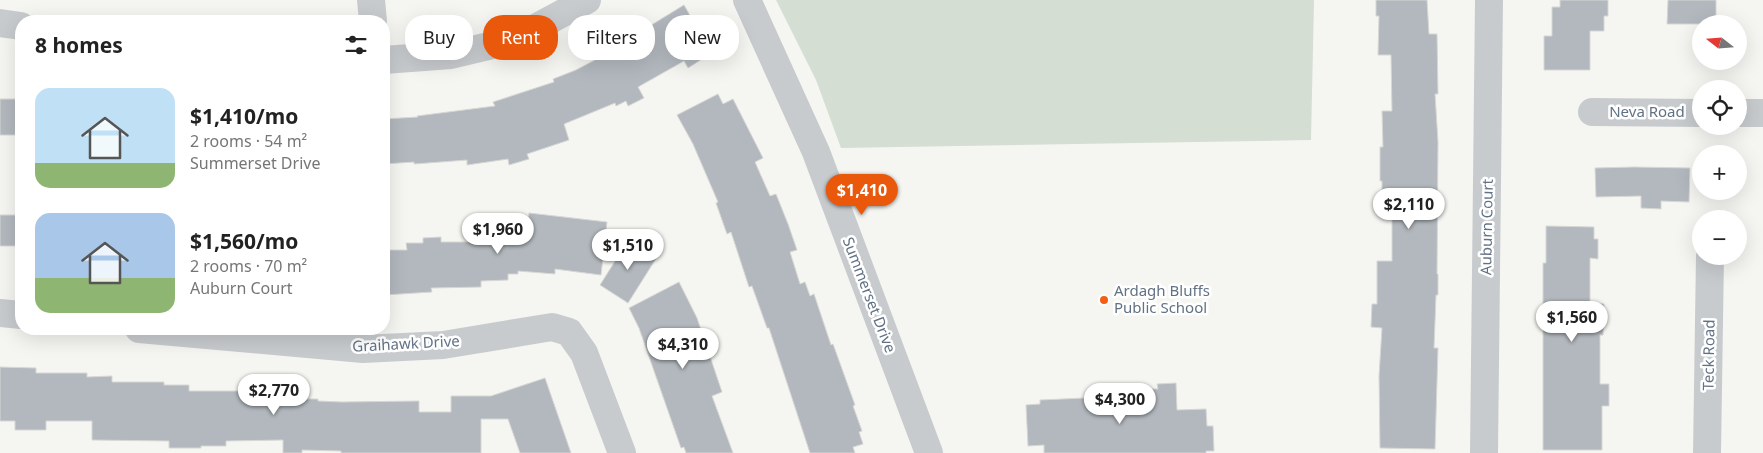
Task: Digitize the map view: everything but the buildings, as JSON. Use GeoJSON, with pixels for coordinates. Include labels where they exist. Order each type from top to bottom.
{"type":"FeatureCollection","features":[{"type":"Feature","properties":{"kind":"street"},"geometry":{"type":"LineString","coordinates":[[371,0],[372,15]]}},
{"type":"Feature","properties":{"kind":"street"},"geometry":{"type":"LineString","coordinates":[[390,60],[451,55],[512,40],[587,0]]}},
{"type":"Feature","properties":{"kind":"street","name":"Summerset Drive"},"geometry":{"type":"LineString","coordinates":[[747,0],[816,152],[929,453]]}},
{"type":"Feature","properties":{"kind":"street","name":"Auburn Court"},"geometry":{"type":"LineString","coordinates":[[1484,453],[1489,0]]}},
{"type":"Feature","properties":{"kind":"street"},"geometry":{"type":"LineString","coordinates":[[0,23],[15,25]]}},
{"type":"Feature","properties":{"kind":"street","name":"Neva Road"},"geometry":{"type":"LineString","coordinates":[[1592,112],[1692,113]]}},
{"type":"Feature","properties":{"kind":"street"},"geometry":{"type":"LineString","coordinates":[[1747,113],[1763,113]]}},
{"type":"Feature","properties":{"kind":"street","name":"Teck Road"},"geometry":{"type":"LineString","coordinates":[[1707,453],[1710,265]]}},
{"type":"Feature","properties":{"kind":"street"},"geometry":{"type":"LineString","coordinates":[[0,313],[15,314]]}},
{"type":"Feature","properties":{"kind":"street","name":"Graihawk Drive"},"geometry":{"type":"LineString","coordinates":[[206,335],[363,349],[443,345],[552,327],[569,332],[584,353],[622,453]]}},
{"type":"Feature","properties":{"kind":"shaded area"},"geometry":{"type":"Polygon","coordinates":[[[776,0],[1314,0],[1311,140],[841,148],[816,80],[776,0]]]}},
{"type":"Feature","properties":{"kind":"place","name":"Ardagh Bluffs Public School"},"geometry":{"type":"Point","coordinates":[1104,300]}}]}
